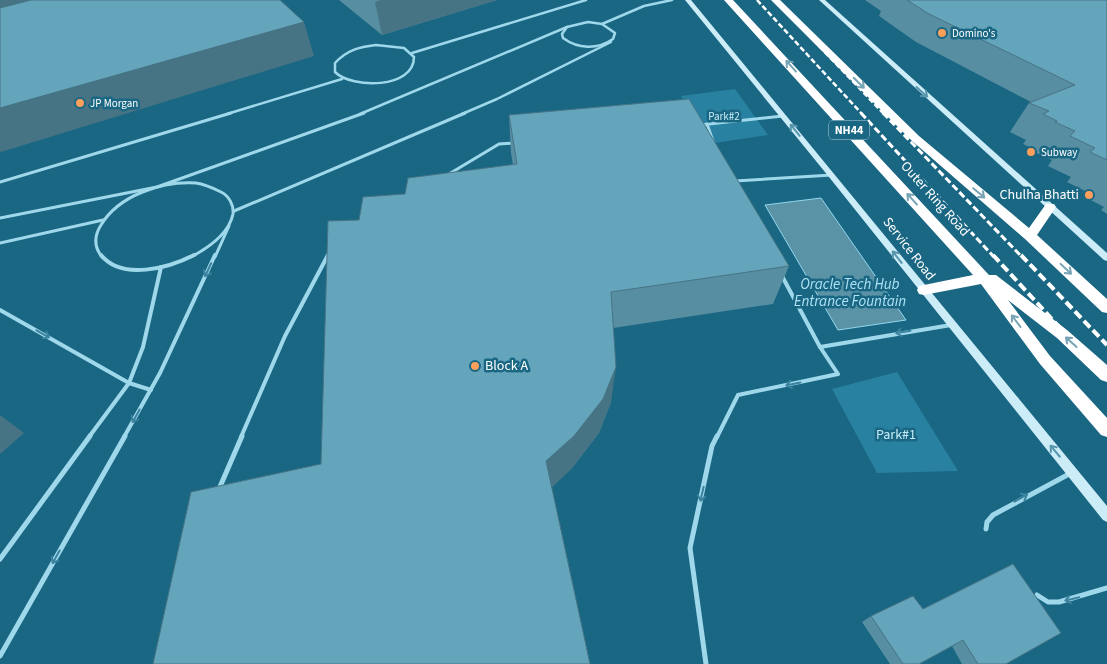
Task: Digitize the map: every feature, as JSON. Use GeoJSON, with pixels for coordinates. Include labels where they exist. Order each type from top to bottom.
{"type":"FeatureCollection","features":[{"type":"Feature","properties":{"kind":"highway","name":"Outer Ring Road"},"geometry":{"type":"LineString","coordinates":[[728,0],[984,278],[1045,360],[1107,430]]}},
{"type":"Feature","properties":{"kind":"highway","name":"Outer Ring Road"},"geometry":{"type":"LineString","coordinates":[[775,0],[915,138],[1030,236],[1107,308]]}},
{"type":"Feature","properties":{"kind":"highway"},"geometry":{"type":"LineString","coordinates":[[1030,236],[1050,207]]}},
{"type":"Feature","properties":{"kind":"highway"},"geometry":{"type":"LineString","coordinates":[[968,261],[1062,334],[1107,375]]}},
{"type":"Feature","properties":{"kind":"highway"},"geometry":{"type":"LineString","coordinates":[[924,290],[984,278]]}},
{"type":"Feature","properties":{"kind":"street","name":"Service Road"},"geometry":{"type":"LineString","coordinates":[[688,0],[1107,516]]}},
{"type":"Feature","properties":{"kind":"street"},"geometry":{"type":"LineString","coordinates":[[822,0],[1107,258]]}},
{"type":"Feature","properties":{"kind":"lane"},"geometry":{"type":"LineString","coordinates":[[342,79],[335,72],[335,64],[342,55],[352,50],[382,44],[394,45],[412,54],[586,0]]}},
{"type":"Feature","properties":{"kind":"lane"},"geometry":{"type":"LineString","coordinates":[[229,226],[218,239],[202,251],[183,261],[161,267],[130,269],[116,267],[101,259],[94,248],[95,234],[104,220],[118,206],[136,195],[382,106],[568,27],[582,22],[602,24],[644,6],[672,0]]}},
{"type":"Feature","properties":{"kind":"lane"},"geometry":{"type":"LineString","coordinates":[[234,211],[472,110],[611,42],[614,33],[602,24]]}},
{"type":"Feature","properties":{"kind":"lane"},"geometry":{"type":"LineString","coordinates":[[568,27],[562,34],[563,38],[576,45],[591,47],[611,42]]}},
{"type":"Feature","properties":{"kind":"lane"},"geometry":{"type":"LineString","coordinates":[[0,182],[342,79],[362,84],[392,80],[404,75],[412,66],[414,59],[412,54]]}},
{"type":"Feature","properties":{"kind":"lane"},"geometry":{"type":"LineString","coordinates":[[698,125],[784,116]]}},
{"type":"Feature","properties":{"kind":"lane"},"geometry":{"type":"LineString","coordinates":[[707,124],[714,142]]}},
{"type":"Feature","properties":{"kind":"lane"},"geometry":{"type":"LineString","coordinates":[[448,175],[499,144],[519,143]]}},
{"type":"Feature","properties":{"kind":"lane"},"geometry":{"type":"LineString","coordinates":[[736,190],[731,181],[832,175]]}},
{"type":"Feature","properties":{"kind":"lane"},"geometry":{"type":"LineString","coordinates":[[0,218],[157,188],[197,183],[213,186],[225,193],[232,202],[234,211],[229,226],[151,390],[0,656]]}},
{"type":"Feature","properties":{"kind":"lane"},"geometry":{"type":"LineString","coordinates":[[0,243],[104,220]]}},
{"type":"Feature","properties":{"kind":"lane"},"geometry":{"type":"LineString","coordinates":[[216,496],[285,336],[330,252]]}},
{"type":"Feature","properties":{"kind":"lane"},"geometry":{"type":"LineString","coordinates":[[0,559],[129,383],[143,347],[161,267]]}},
{"type":"Feature","properties":{"kind":"lane"},"geometry":{"type":"LineString","coordinates":[[706,664],[690,548],[712,446],[738,395],[838,374],[820,347],[778,268]]}},
{"type":"Feature","properties":{"kind":"lane"},"geometry":{"type":"LineString","coordinates":[[0,310],[129,383],[151,390]]}},
{"type":"Feature","properties":{"kind":"lane"},"geometry":{"type":"LineString","coordinates":[[820,347],[951,325]]}},
{"type":"Feature","properties":{"kind":"lane"},"geometry":{"type":"LineString","coordinates":[[986,529],[986,522],[993,515],[1072,472]]}},
{"type":"Feature","properties":{"kind":"lane"},"geometry":{"type":"LineString","coordinates":[[1037,595],[1048,602],[1059,602],[1107,588]]}},
{"type":"Feature","properties":{"kind":"green space","name":"Park#2"},"geometry":{"type":"Polygon","coordinates":[[[735,89],[768,135],[708,144],[681,96],[735,89]]]}},
{"type":"Feature","properties":{"kind":"green space","name":"Park#1"},"geometry":{"type":"Polygon","coordinates":[[[897,372],[958,471],[877,473],[832,389],[897,372]]]}},
{"type":"Feature","properties":{"kind":"water","name":"Oracle Tech Hub Entrance Fountain"},"geometry":{"type":"Polygon","coordinates":[[[821,198],[906,320],[838,330],[765,205],[821,198]]]}},
{"type":"Feature","properties":{"kind":"building"},"geometry":{"type":"Polygon","coordinates":[[[31,0],[280,0],[304,22],[0,108],[0,8],[31,0]]]}},
{"type":"Feature","properties":{"kind":"building"},"geometry":{"type":"Polygon","coordinates":[[[907,0],[1107,0],[1107,160],[1090,152],[1095,148],[1070,136],[1075,131],[1043,114],[1049,111],[1029,103],[1075,85],[929,14],[907,0]]]}},
{"type":"Feature","properties":{"kind":"building","name":"Block A"},"geometry":{"type":"Polygon","coordinates":[[[689,99],[789,266],[611,292],[616,367],[603,399],[574,436],[546,461],[590,664],[153,664],[191,492],[321,464],[328,221],[359,220],[363,197],[405,194],[408,178],[517,164],[509,115],[689,99]]]}},
{"type":"Feature","properties":{"kind":"building"},"geometry":{"type":"Polygon","coordinates":[[[1013,564],[1061,633],[1006,664],[978,664],[963,640],[919,664],[903,664],[871,616],[913,596],[923,609],[1013,564]]]}},
{"type":"Feature","properties":{"kind":"railway"},"geometry":{"type":"LineString","coordinates":[[757,0],[862,114]]}},
{"type":"Feature","properties":{"kind":"railway"},"geometry":{"type":"LineString","coordinates":[[775,0],[884,114]]}},
{"type":"Feature","properties":{"kind":"railway"},"geometry":{"type":"LineString","coordinates":[[861,113],[994,257]]}},
{"type":"Feature","properties":{"kind":"railway"},"geometry":{"type":"LineString","coordinates":[[883,113],[1022,257]]}},
{"type":"Feature","properties":{"kind":"railway"},"geometry":{"type":"LineString","coordinates":[[993,255],[1107,379]]}},
{"type":"Feature","properties":{"kind":"railway"},"geometry":{"type":"LineString","coordinates":[[1021,255],[1107,345]]}},
{"type":"Feature","properties":{"kind":"place","name":"Domino's"},"geometry":{"type":"Point","coordinates":[942,33]}},
{"type":"Feature","properties":{"kind":"place","name":"JP Morgan"},"geometry":{"type":"Point","coordinates":[80,103]}},
{"type":"Feature","properties":{"kind":"place","name":"Subway"},"geometry":{"type":"Point","coordinates":[1031,152]}},
{"type":"Feature","properties":{"kind":"place","name":"Chulha Bhatti"},"geometry":{"type":"Point","coordinates":[1089,195]}},
{"type":"Feature","properties":{"kind":"place","name":"Block A"},"geometry":{"type":"Point","coordinates":[475,366]}}]}
